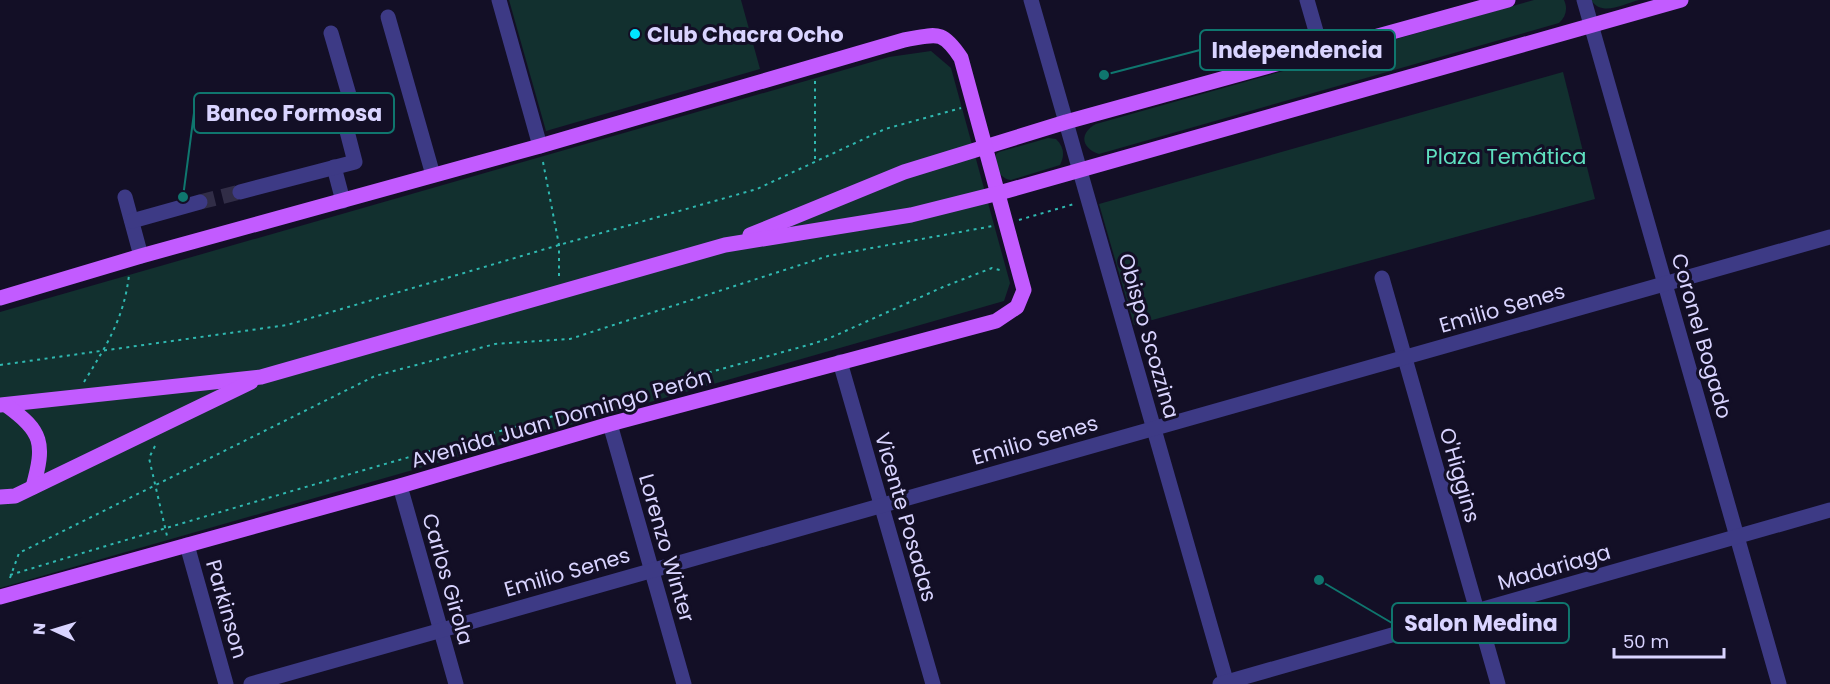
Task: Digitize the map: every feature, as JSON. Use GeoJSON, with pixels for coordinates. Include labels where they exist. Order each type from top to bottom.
{"type":"FeatureCollection","features":[{"type":"Feature","properties":{"kind":"main road"},"geometry":{"type":"LineString","coordinates":[[0,507],[8,496],[33,487],[261,377],[725,245],[904,172],[1066,122],[1508,0]]}},
{"type":"Feature","properties":{"kind":"main road"},"geometry":{"type":"LineString","coordinates":[[725,245],[911,215],[999,193],[1080,172],[1681,0]]}},
{"type":"Feature","properties":{"kind":"main road"},"geometry":{"type":"LineString","coordinates":[[0,298],[540,146],[904,39],[937,35],[950,43],[960,58],[985,148]]}},
{"type":"Feature","properties":{"kind":"main road","name":"Avenida Juan Domingo Perón"},"geometry":{"type":"LineString","coordinates":[[5,596],[400,486],[610,424],[996,321],[1017,307],[1024,290],[985,148]]}},
{"type":"Feature","properties":{"kind":"main road"},"geometry":{"type":"LineString","coordinates":[[3,405],[261,377]]}},
{"type":"Feature","properties":{"kind":"main road"},"geometry":{"type":"LineString","coordinates":[[3,405],[24,418],[34,431],[40,445],[39,463],[33,487]]}},
{"type":"Feature","properties":{"kind":"street"},"geometry":{"type":"LineString","coordinates":[[500,0],[540,146]]}},
{"type":"Feature","properties":{"kind":"street","name":"Obispo Scozzina"},"geometry":{"type":"LineString","coordinates":[[1031,0],[1154,429],[1224,684]]}},
{"type":"Feature","properties":{"kind":"street"},"geometry":{"type":"LineString","coordinates":[[1307,0],[1322,52]]}},
{"type":"Feature","properties":{"kind":"street","name":"Coronel Bogado"},"geometry":{"type":"LineString","coordinates":[[1584,0],[1779,684]]}},
{"type":"Feature","properties":{"kind":"street"},"geometry":{"type":"LineString","coordinates":[[388,17],[433,175]]}},
{"type":"Feature","properties":{"kind":"street"},"geometry":{"type":"LineString","coordinates":[[240,192],[355,162],[340,108],[352,105],[332,33]]}},
{"type":"Feature","properties":{"kind":"street"},"geometry":{"type":"LineString","coordinates":[[334,168],[343,201]]}},
{"type":"Feature","properties":{"kind":"street"},"geometry":{"type":"LineString","coordinates":[[125,197],[132,221],[136,258]]}},
{"type":"Feature","properties":{"kind":"street"},"geometry":{"type":"LineString","coordinates":[[132,221],[200,202]]}},
{"type":"Feature","properties":{"kind":"street","name":"Emilio Senes"},"geometry":{"type":"LineString","coordinates":[[251,684],[1830,237]]}},
{"type":"Feature","properties":{"kind":"street","name":"O'Higgins"},"geometry":{"type":"LineString","coordinates":[[1382,278],[1498,684]]}},
{"type":"Feature","properties":{"kind":"street","name":"Vicente Posadas"},"geometry":{"type":"LineString","coordinates":[[840,362],[933,684]]}},
{"type":"Feature","properties":{"kind":"street","name":"Lorenzo Winter"},"geometry":{"type":"LineString","coordinates":[[610,424],[684,684]]}},
{"type":"Feature","properties":{"kind":"street","name":"Carlos Girola"},"geometry":{"type":"LineString","coordinates":[[400,486],[456,684]]}},
{"type":"Feature","properties":{"kind":"street","name":"Madariaga"},"geometry":{"type":"LineString","coordinates":[[1224,684],[1830,510]]}},
{"type":"Feature","properties":{"kind":"street","name":"Parkinson"},"geometry":{"type":"LineString","coordinates":[[187,545],[226,684]]}},
{"type":"Feature","properties":{"kind":"path"},"geometry":{"type":"LineString","coordinates":[[815,65],[815,162]]}},
{"type":"Feature","properties":{"kind":"path"},"geometry":{"type":"LineString","coordinates":[[0,365],[286,325],[757,189],[885,129],[973,105]]}},
{"type":"Feature","properties":{"kind":"path"},"geometry":{"type":"LineString","coordinates":[[540,146],[559,245],[559,292]]}},
{"type":"Feature","properties":{"kind":"path"},"geometry":{"type":"LineString","coordinates":[[5,596],[19,553],[375,376],[495,344],[570,339],[828,256],[1007,223],[1088,200]]}},
{"type":"Feature","properties":{"kind":"path"},"geometry":{"type":"LineString","coordinates":[[74,397],[104,351],[122,313],[136,258]]}},
{"type":"Feature","properties":{"kind":"path"},"geometry":{"type":"LineString","coordinates":[[10,575],[165,527],[812,344],[992,268],[1020,274]]}},
{"type":"Feature","properties":{"kind":"path"},"geometry":{"type":"LineString","coordinates":[[167,422],[149,458],[170,550]]}},
{"type":"Feature","properties":{"kind":"green space","name":"Club Chacra Ocho"},"geometry":{"type":"Polygon","coordinates":[[[509,0],[741,0],[760,69],[546,131],[509,0]]]}},
{"type":"Feature","properties":{"kind":"green space"},"geometry":{"type":"Polygon","coordinates":[[[1534,0],[1564,0],[1566,12],[1559,23],[1099,154],[1089,148],[1084,140],[1087,132],[1096,124],[1534,0]]]}},
{"type":"Feature","properties":{"kind":"green space"},"geometry":{"type":"Polygon","coordinates":[[[1591,0],[1639,0],[1607,9],[1601,8],[1591,0]]]}},
{"type":"Feature","properties":{"kind":"green space"},"geometry":{"type":"Polygon","coordinates":[[[931,51],[951,68],[1010,283],[1004,301],[0,588],[0,312],[889,57],[931,51]]]}},
{"type":"Feature","properties":{"kind":"green space","name":"Plaza Temática"},"geometry":{"type":"Polygon","coordinates":[[[1563,72],[1595,199],[1134,325],[1099,204],[1563,72]]]}},
{"type":"Feature","properties":{"kind":"green space"},"geometry":{"type":"Polygon","coordinates":[[[1048,138],[1056,139],[1061,145],[1063,158],[1060,165],[1011,180],[1003,177],[997,167],[996,154],[1048,138]]]}},
{"type":"Feature","properties":{"kind":"tunnel"},"geometry":{"type":"LineString","coordinates":[[200,202],[240,192]]}},
{"type":"Feature","properties":{"kind":"place","name":"Club Chacra Ocho"},"geometry":{"type":"Point","coordinates":[635,34]}},
{"type":"Feature","properties":{"kind":"place","name":"Independencia"},"geometry":{"type":"Point","coordinates":[1104,75]}},
{"type":"Feature","properties":{"kind":"place","name":"Banco Formosa"},"geometry":{"type":"Point","coordinates":[183,197]}},
{"type":"Feature","properties":{"kind":"place","name":"Salon Medina"},"geometry":{"type":"Point","coordinates":[1319,580]}}]}
